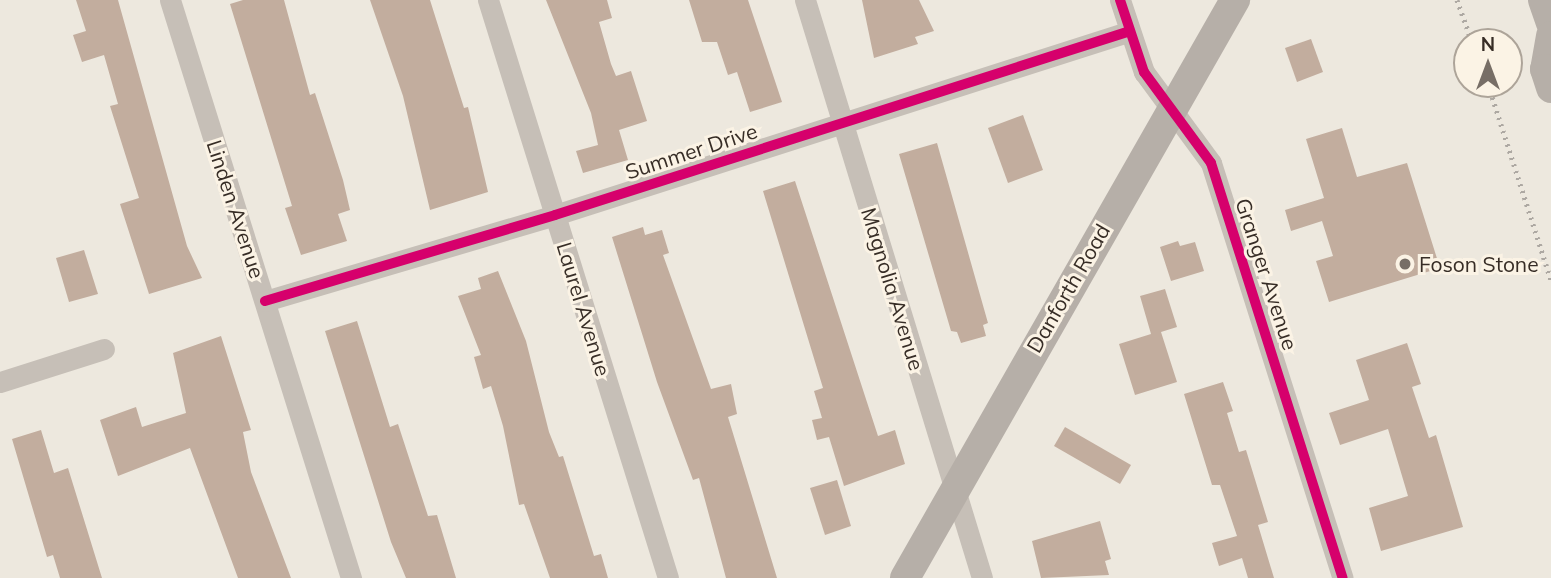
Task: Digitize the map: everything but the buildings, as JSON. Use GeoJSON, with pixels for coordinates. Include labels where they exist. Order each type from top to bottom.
{"type":"FeatureCollection","features":[{"type":"Feature","properties":{"kind":"main road","name":"Danforth Road"},"geometry":{"type":"LineString","coordinates":[[905,578],[1235,0]]}},
{"type":"Feature","properties":{"kind":"main road"},"geometry":{"type":"LineString","coordinates":[[1543,0],[1551,23]]}},
{"type":"Feature","properties":{"kind":"main road"},"geometry":{"type":"LineString","coordinates":[[1551,36],[1545,69],[1551,88]]}},
{"type":"Feature","properties":{"kind":"street","name":"Linden Avenue"},"geometry":{"type":"LineString","coordinates":[[170,0],[351,578]]}},
{"type":"Feature","properties":{"kind":"street","name":"Laurel Avenue"},"geometry":{"type":"LineString","coordinates":[[488,0],[668,578]]}},
{"type":"Feature","properties":{"kind":"street","name":"Magnolia Avenue"},"geometry":{"type":"LineString","coordinates":[[804,0],[982,578]]}},
{"type":"Feature","properties":{"kind":"street","name":"Granger Avenue"},"geometry":{"type":"LineString","coordinates":[[1120,0],[1127,32],[1144,72],[1211,163],[1343,578]]}},
{"type":"Feature","properties":{"kind":"street","name":"Summer Drive"},"geometry":{"type":"LineString","coordinates":[[265,301],[555,215],[1127,32]]}},
{"type":"Feature","properties":{"kind":"street"},"geometry":{"type":"LineString","coordinates":[[0,382],[104,349]]}},
{"type":"Feature","properties":{"kind":"railway"},"geometry":{"type":"LineString","coordinates":[[1457,0],[1467,28]]}},
{"type":"Feature","properties":{"kind":"railway"},"geometry":{"type":"LineString","coordinates":[[1492,98],[1551,280]]}},
{"type":"Feature","properties":{"kind":"cycle path"},"geometry":{"type":"LineString","coordinates":[[1120,0],[1144,72],[1211,163],[1343,578]]}},
{"type":"Feature","properties":{"kind":"cycle path"},"geometry":{"type":"LineString","coordinates":[[265,301],[555,215],[1127,32]]}},
{"type":"Feature","properties":{"kind":"place","name":"Foson Stone"},"geometry":{"type":"Point","coordinates":[1405,264]}}]}
